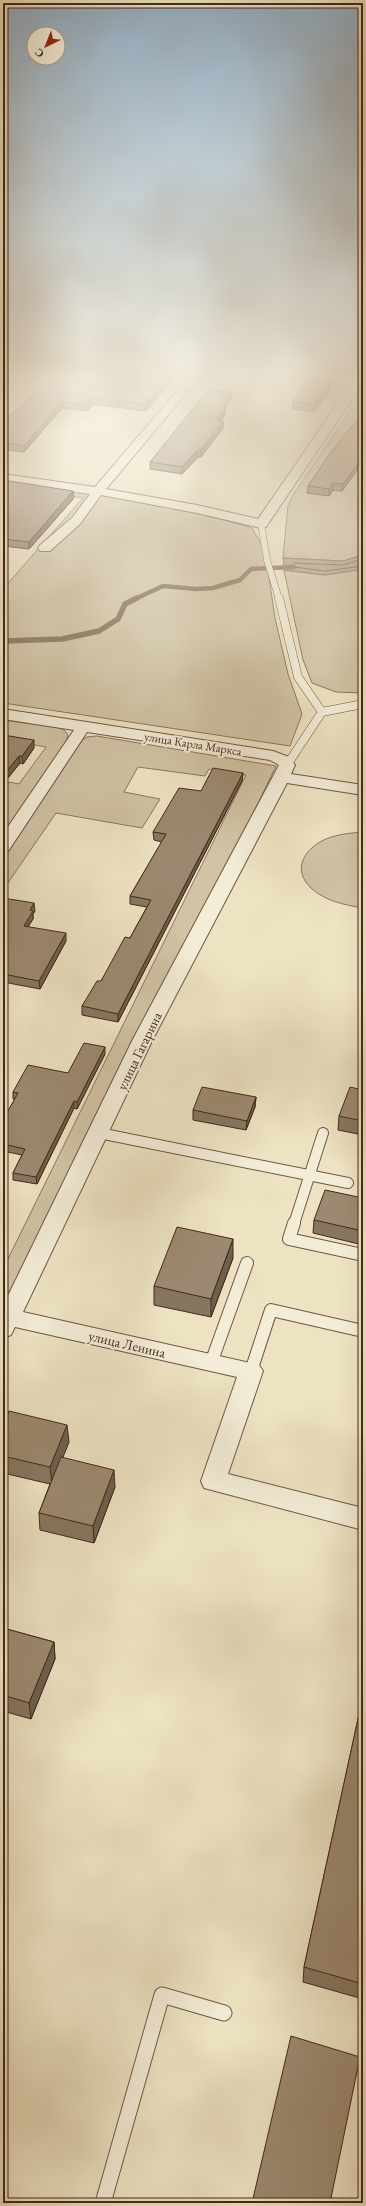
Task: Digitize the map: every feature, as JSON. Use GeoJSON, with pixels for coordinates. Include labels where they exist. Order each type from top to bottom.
{"type":"FeatureCollection","features":[{"type":"Feature","properties":{"kind":"street"},"geometry":{"type":"LineString","coordinates":[[17,480],[98,491],[208,510],[261,524],[291,480]]}},
{"type":"Feature","properties":{"kind":"street"},"geometry":{"type":"LineString","coordinates":[[45,548],[76,521],[107,480]]}},
{"type":"Feature","properties":{"kind":"street","name":"улица Карла Маркса"},"geometry":{"type":"LineString","coordinates":[[3,714],[83,728],[273,756],[283,760],[284,771],[363,790]]}},
{"type":"Feature","properties":{"kind":"street"},"geometry":{"type":"LineString","coordinates":[[3,846],[83,728]]}},
{"type":"Feature","properties":{"kind":"street","name":"улица Гагарина"},"geometry":{"type":"LineString","coordinates":[[5,1320],[99,1134],[142,1041],[284,771]]}},
{"type":"Feature","properties":{"kind":"street","name":"улица Ленина"},"geometry":{"type":"LineString","coordinates":[[5,1320],[250,1371]]}},
{"type":"Feature","properties":{"kind":"street"},"geometry":{"type":"LineString","coordinates":[[250,1371],[213,1482],[363,1520]]}},
{"type":"Feature","properties":{"kind":"lane"},"geometry":{"type":"LineString","coordinates":[[261,524],[267,560],[274,578],[298,678],[322,712]]}},
{"type":"Feature","properties":{"kind":"lane"},"geometry":{"type":"LineString","coordinates":[[284,771],[322,712],[363,704]]}},
{"type":"Feature","properties":{"kind":"lane"},"geometry":{"type":"LineString","coordinates":[[323,1133],[289,1239],[363,1255]]}},
{"type":"Feature","properties":{"kind":"lane"},"geometry":{"type":"LineString","coordinates":[[99,1134],[348,1184]]}},
{"type":"Feature","properties":{"kind":"lane"},"geometry":{"type":"LineString","coordinates":[[211,1362],[247,1263]]}},
{"type":"Feature","properties":{"kind":"lane"},"geometry":{"type":"LineString","coordinates":[[250,1371],[272,1310],[363,1331]]}},
{"type":"Feature","properties":{"kind":"lane"},"geometry":{"type":"LineString","coordinates":[[103,2203],[162,1995],[224,2014]]}},
{"type":"Feature","properties":{"kind":"shaded area"},"geometry":{"type":"Polygon","coordinates":[[[3,480],[160,506],[191,512],[252,528],[265,551],[275,618],[288,674],[302,714],[290,746],[3,703],[3,589],[83,498],[31,490],[3,480]]]}},
{"type":"Feature","properties":{"kind":"shaded area"},"geometry":{"type":"Polygon","coordinates":[[[303,480],[363,480],[363,555],[343,561],[283,558],[288,505],[303,480]]]}},
{"type":"Feature","properties":{"kind":"shaded area"},"geometry":{"type":"Polygon","coordinates":[[[363,569],[363,693],[336,692],[312,683],[303,660],[284,570],[325,575],[363,569]]]}},
{"type":"Feature","properties":{"kind":"shaded area"},"geometry":{"type":"Polygon","coordinates":[[[3,720],[57,727],[64,730],[68,735],[66,742],[3,833],[3,806],[6,802],[3,801],[3,791],[9,782],[19,784],[46,747],[3,739],[3,720]]]}},
{"type":"Feature","properties":{"kind":"shaded area"},"geometry":{"type":"Polygon","coordinates":[[[97,736],[276,766],[52,1230],[15,1290],[3,1292],[3,1269],[246,775],[209,769],[205,776],[138,767],[124,792],[160,799],[142,828],[56,813],[3,890],[3,860],[83,739],[97,736]]]}},
{"type":"Feature","properties":{"kind":"shaded area"},"geometry":{"type":"Polygon","coordinates":[[[363,832],[363,908],[342,904],[329,899],[311,888],[305,881],[301,867],[307,853],[319,843],[331,837],[363,832]]]}},
{"type":"Feature","properties":{"kind":"water"},"geometry":{"type":"Polygon","coordinates":[[[363,555],[363,569],[325,575],[284,570],[283,558],[343,561],[363,555]]]}},
{"type":"Feature","properties":{"kind":"building"},"geometry":{"type":"Polygon","coordinates":[[[3,480],[73,491],[29,542],[3,539],[3,480]]]}},
{"type":"Feature","properties":{"kind":"building"},"geometry":{"type":"Polygon","coordinates":[[[312,480],[346,480],[343,484],[333,483],[329,489],[308,486],[312,480]]]}},
{"type":"Feature","properties":{"kind":"building"},"geometry":{"type":"Polygon","coordinates":[[[3,735],[34,740],[22,756],[19,756],[3,776],[3,735]]]}},
{"type":"Feature","properties":{"kind":"building"},"geometry":{"type":"Polygon","coordinates":[[[213,768],[243,773],[118,1014],[82,1006],[97,981],[101,981],[125,937],[130,938],[151,900],[130,896],[166,834],[153,832],[179,788],[201,791],[213,768]]]}},
{"type":"Feature","properties":{"kind":"building"},"geometry":{"type":"Polygon","coordinates":[[[3,898],[34,903],[30,910],[33,911],[24,926],[66,933],[39,981],[3,974],[3,898]]]}},
{"type":"Feature","properties":{"kind":"building"},"geometry":{"type":"Polygon","coordinates":[[[84,1043],[105,1047],[77,1102],[74,1101],[36,1177],[13,1173],[25,1149],[3,1144],[3,1120],[18,1093],[13,1092],[28,1065],[68,1073],[84,1043]]]}},
{"type":"Feature","properties":{"kind":"building"},"geometry":{"type":"Polygon","coordinates":[[[202,1087],[256,1097],[247,1121],[193,1110],[202,1087]]]}},
{"type":"Feature","properties":{"kind":"building"},"geometry":{"type":"Polygon","coordinates":[[[350,1087],[363,1090],[363,1121],[339,1116],[350,1087]]]}},
{"type":"Feature","properties":{"kind":"building"},"geometry":{"type":"Polygon","coordinates":[[[325,1190],[363,1198],[363,1231],[314,1220],[325,1190]]]}},
{"type":"Feature","properties":{"kind":"building"},"geometry":{"type":"Polygon","coordinates":[[[177,1227],[233,1239],[211,1299],[154,1286],[177,1227]]]}},
{"type":"Feature","properties":{"kind":"building"},"geometry":{"type":"Polygon","coordinates":[[[9,1411],[67,1425],[50,1467],[3,1456],[3,1426],[9,1411]]]}},
{"type":"Feature","properties":{"kind":"building"},"geometry":{"type":"Polygon","coordinates":[[[61,1457],[114,1470],[93,1526],[39,1513],[61,1457]]]}},
{"type":"Feature","properties":{"kind":"building"},"geometry":{"type":"Polygon","coordinates":[[[3,1628],[54,1642],[29,1703],[3,1695],[3,1628]]]}},
{"type":"Feature","properties":{"kind":"building"},"geometry":{"type":"Polygon","coordinates":[[[363,1696],[363,1984],[304,1967],[363,1696]]]}},
{"type":"Feature","properties":{"kind":"building"},"geometry":{"type":"Polygon","coordinates":[[[291,2036],[360,2057],[330,2203],[252,2203],[291,2036]]]}},
{"type":"Feature","properties":{"kind":"waterway"},"geometry":{"type":"LineString","coordinates":[[135,599],[163,586],[196,589],[213,588],[240,580],[251,569],[294,567]]}},
{"type":"Feature","properties":{"kind":"waterway"},"geometry":{"type":"LineString","coordinates":[[3,641],[62,639],[99,631],[118,619],[125,604],[135,599]]}}]}
